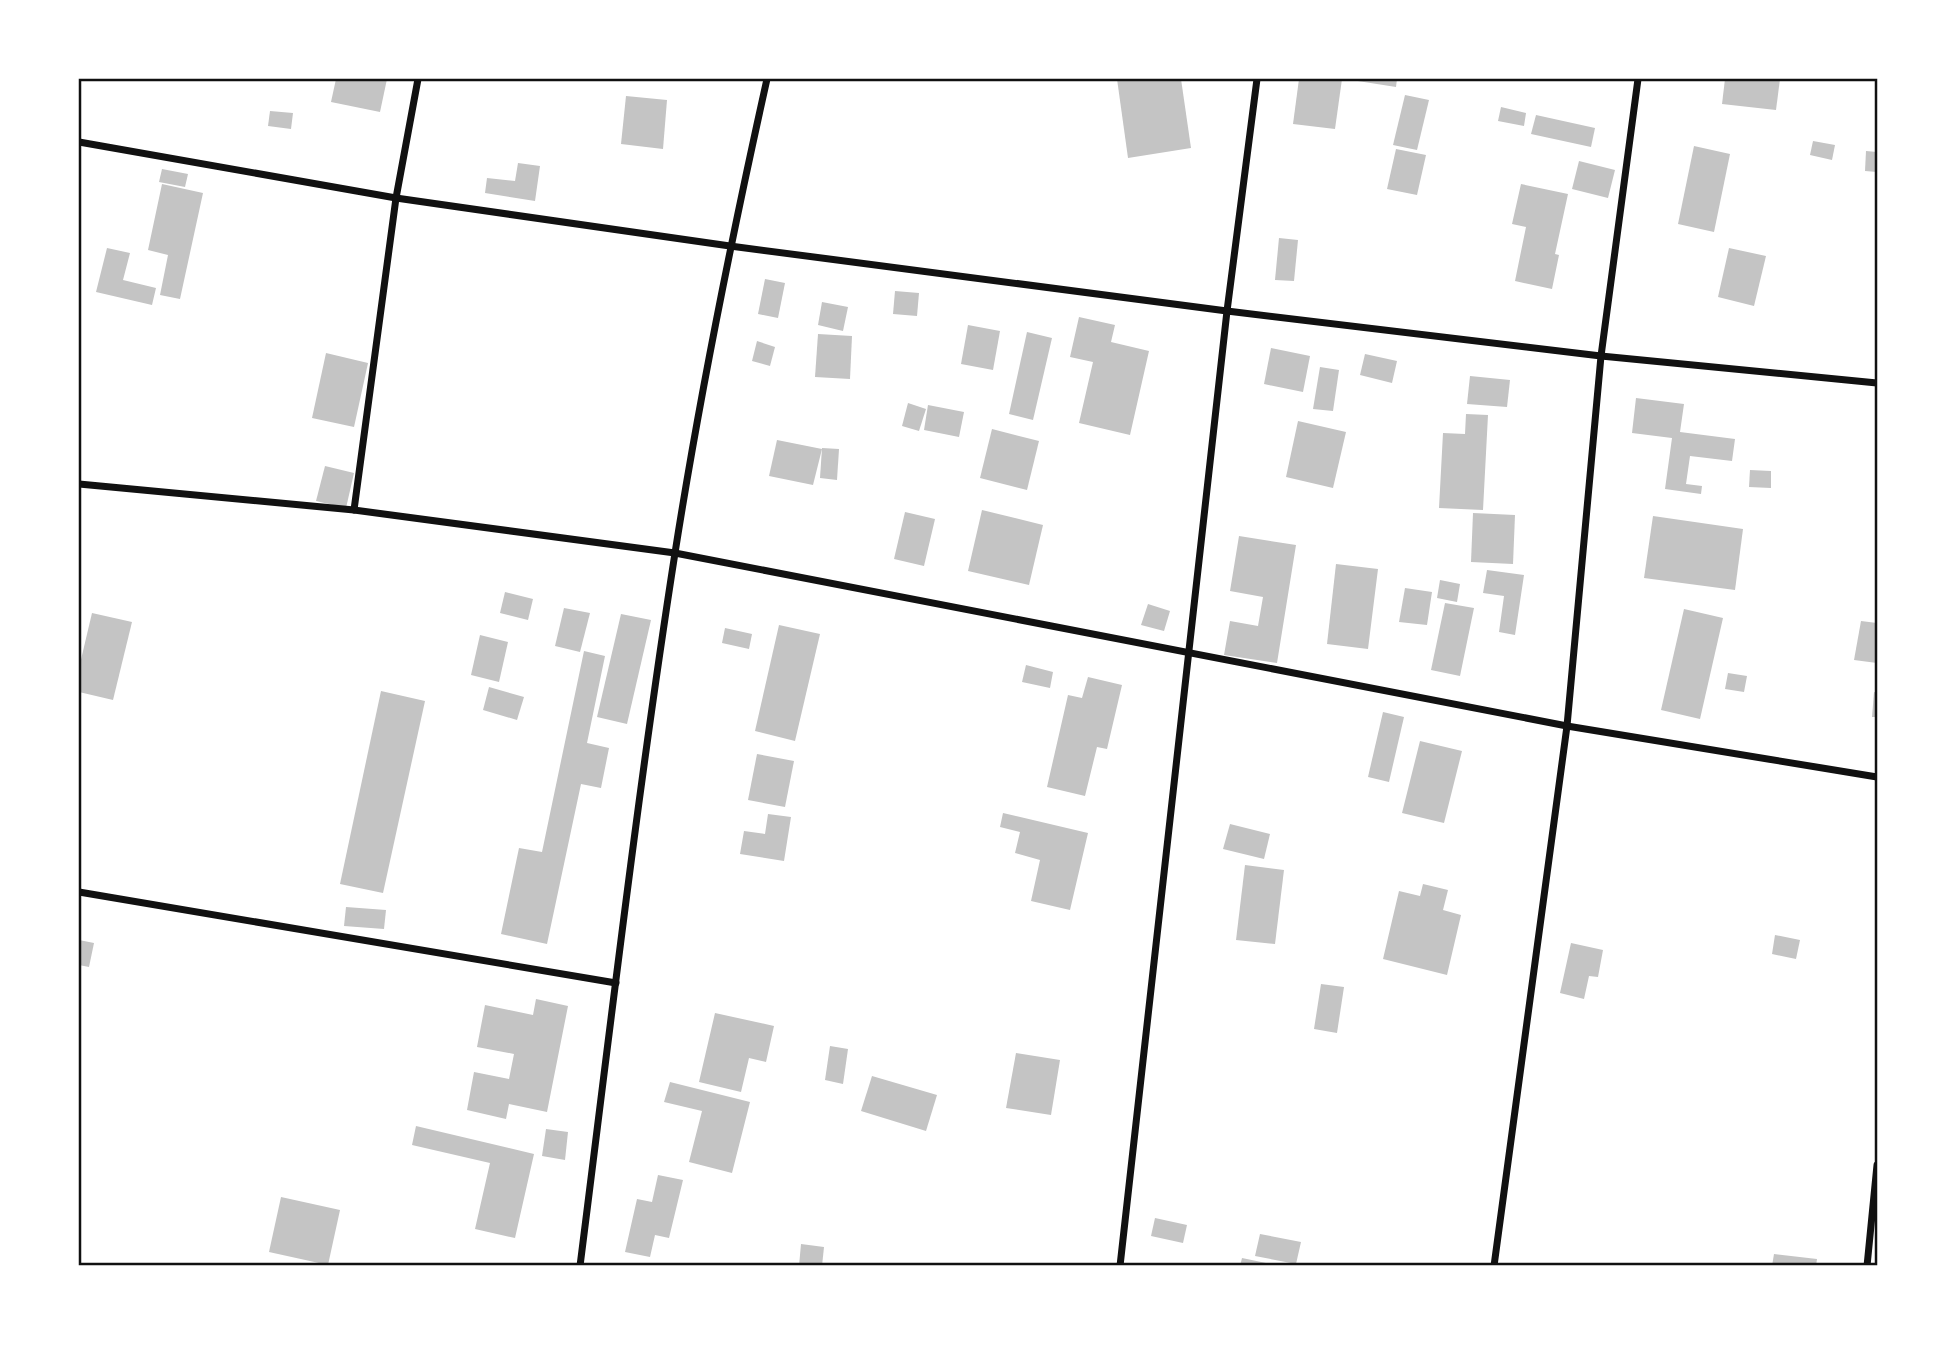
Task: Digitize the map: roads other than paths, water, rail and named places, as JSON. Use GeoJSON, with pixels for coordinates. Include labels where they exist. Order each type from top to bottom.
{"type":"FeatureCollection","features":[{"type":"Feature","properties":{"kind":"street"},"geometry":{"type":"LineString","coordinates":[[354,510],[396,198],[418,79]]}},
{"type":"Feature","properties":{"kind":"street"},"geometry":{"type":"LineString","coordinates":[[580,1266],[675,552],[730,246],[766,79]]}},
{"type":"Feature","properties":{"kind":"street"},"geometry":{"type":"LineString","coordinates":[[1120,1266],[1227,311],[1257,79]]}},
{"type":"Feature","properties":{"kind":"street"},"geometry":{"type":"LineString","coordinates":[[1494,1266],[1567,726],[1601,356],[1638,79]]}},
{"type":"Feature","properties":{"kind":"street"},"geometry":{"type":"LineString","coordinates":[[79,142],[396,198],[730,246],[1227,311],[1601,356],[1877,383]]}},
{"type":"Feature","properties":{"kind":"street"},"geometry":{"type":"LineString","coordinates":[[79,484],[354,510],[675,552],[1567,726],[1877,777]]}},
{"type":"Feature","properties":{"kind":"street"},"geometry":{"type":"LineString","coordinates":[[79,892],[616,983]]}},
{"type":"Feature","properties":{"kind":"street"},"geometry":{"type":"LineString","coordinates":[[1867,1266],[1877,1165]]}}]}
